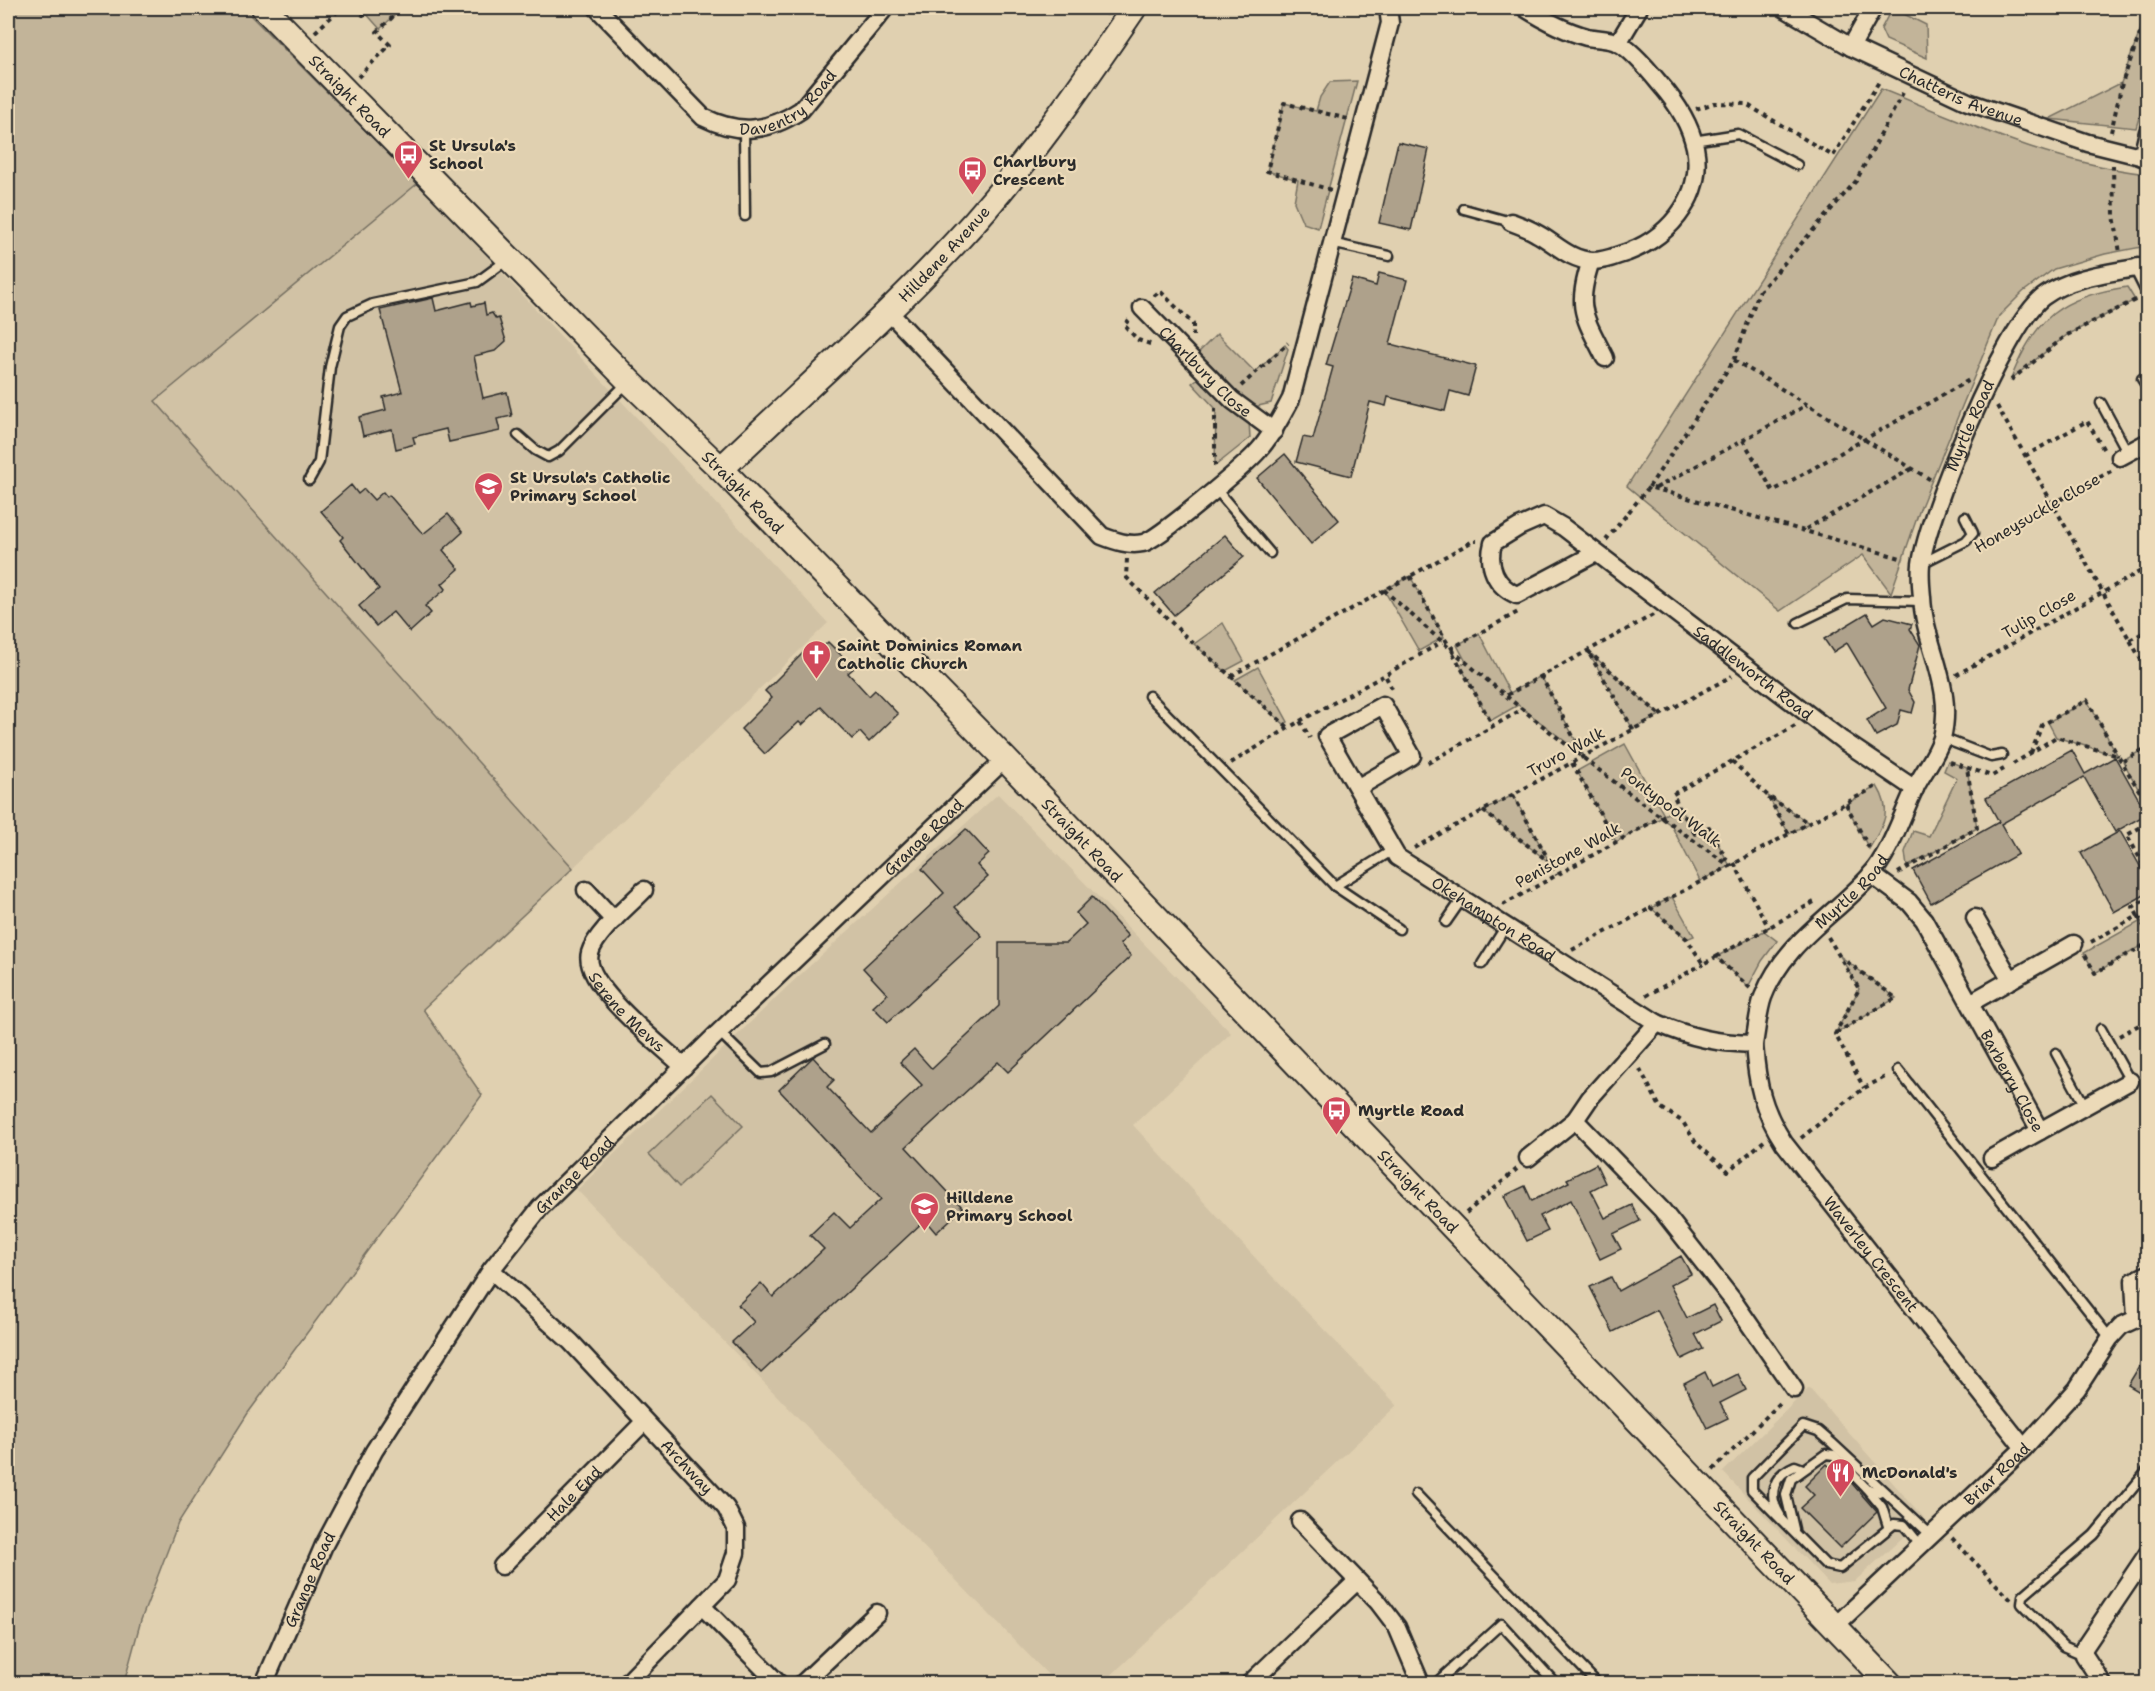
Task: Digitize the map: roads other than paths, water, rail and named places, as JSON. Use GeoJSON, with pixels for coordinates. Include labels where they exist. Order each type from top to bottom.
{"type":"FeatureCollection","features":[{"type":"Feature","properties":{"kind":"street","name":"Straight Road"},"geometry":{"type":"LineString","coordinates":[[264,8],[629,381],[721,469],[1005,759],[1890,1683]]}},
{"type":"Feature","properties":{"kind":"street","name":"Daventry Road"},"geometry":{"type":"LineString","coordinates":[[597,8],[703,117],[723,127],[744,130],[786,120],[801,110],[885,8]]}},
{"type":"Feature","properties":{"kind":"street","name":"Hilldene Avenue"},"geometry":{"type":"LineString","coordinates":[[721,469],[889,312],[957,241],[1024,162],[1134,8]]}},
{"type":"Feature","properties":{"kind":"street"},"geometry":{"type":"LineString","coordinates":[[889,312],[1102,536],[1127,543],[1144,543],[1165,531],[1258,452],[1274,431],[1291,399],[1390,23],[1388,8]]}},
{"type":"Feature","properties":{"kind":"street"},"geometry":{"type":"LineString","coordinates":[[1511,222],[1537,233],[1562,252],[1591,261],[1632,252],[1651,243],[1678,218],[1686,203],[1696,171],[1693,141],[1681,114],[1662,85],[1618,43],[1576,33],[1525,8]]}},
{"type":"Feature","properties":{"kind":"street"},"geometry":{"type":"LineString","coordinates":[[1618,43],[1639,8]]}},
{"type":"Feature","properties":{"kind":"street","name":"Chatteris Avenue"},"geometry":{"type":"LineString","coordinates":[[1784,8],[1851,47],[1968,102],[2145,158]]}},
{"type":"Feature","properties":{"kind":"street"},"geometry":{"type":"LineString","coordinates":[[1851,47],[1873,8]]}},
{"type":"Feature","properties":{"kind":"street"},"geometry":{"type":"LineString","coordinates":[[2145,158],[2148,132]]}},
{"type":"Feature","properties":{"kind":"street"},"geometry":{"type":"LineString","coordinates":[[1591,261],[1581,300],[1584,314],[1605,358]]}},
{"type":"Feature","properties":{"kind":"street"},"geometry":{"type":"LineString","coordinates":[[2137,268],[2144,292]]}},
{"type":"Feature","properties":{"kind":"street","name":"Myrtle Road"},"geometry":{"type":"LineString","coordinates":[[1754,1044],[1762,999],[1774,974],[1794,945],[1877,878],[1915,789],[1942,738],[1943,683],[1922,601],[1921,563],[1945,488],[1994,390],[2017,327],[2043,297],[2086,279],[2137,268]]}},
{"type":"Feature","properties":{"kind":"street","name":"Charlbury Close"},"geometry":{"type":"LineString","coordinates":[[1142,308],[1232,400],[1274,431]]}},
{"type":"Feature","properties":{"kind":"street"},"geometry":{"type":"LineString","coordinates":[[2121,460],[2148,442]]}},
{"type":"Feature","properties":{"kind":"street","name":"Saddleworth Road"},"geometry":{"type":"LineString","coordinates":[[1596,553],[1517,595],[1499,582],[1489,559],[1493,543],[1519,527],[1544,516],[1580,538],[1596,553],[1811,717],[1915,789]]}},
{"type":"Feature","properties":{"kind":"street","name":"Okehampton Road"},"geometry":{"type":"LineString","coordinates":[[1357,788],[1412,756],[1383,705],[1327,736],[1395,854],[1658,1023]]}},
{"type":"Feature","properties":{"kind":"street","name":"Grange Road"},"geometry":{"type":"LineString","coordinates":[[264,1683],[324,1545],[374,1451],[491,1270],[540,1208],[719,1032],[1005,759]]}},
{"type":"Feature","properties":{"kind":"street","name":"Barberry Close"},"geometry":{"type":"LineString","coordinates":[[1877,878],[1909,902],[1924,920],[1972,1002],[2040,1131],[2130,1081]]}},
{"type":"Feature","properties":{"kind":"street"},"geometry":{"type":"LineString","coordinates":[[586,890],[614,920]]}},
{"type":"Feature","properties":{"kind":"street","name":"Serene Mews"},"geometry":{"type":"LineString","coordinates":[[644,890],[614,920],[590,954],[592,973],[605,993],[684,1067]]}},
{"type":"Feature","properties":{"kind":"street"},"geometry":{"type":"LineString","coordinates":[[1975,918],[2011,980]]}},
{"type":"Feature","properties":{"kind":"street"},"geometry":{"type":"LineString","coordinates":[[1972,1002],[2074,944]]}},
{"type":"Feature","properties":{"kind":"street"},"geometry":{"type":"LineString","coordinates":[[1528,1158],[1575,1120],[1590,1098],[1658,1023],[1691,1037],[1718,1043],[1754,1044]]}},
{"type":"Feature","properties":{"kind":"street","name":"Waverley Crescent"},"geometry":{"type":"LineString","coordinates":[[1754,1044],[1757,1085],[1768,1118],[1788,1149],[2024,1448]]}},
{"type":"Feature","properties":{"kind":"street"},"geometry":{"type":"LineString","coordinates":[[1575,1120],[1662,1210],[1732,1299],[1794,1389]]}},
{"type":"Feature","properties":{"kind":"street"},"geometry":{"type":"LineString","coordinates":[[1992,1158],[2040,1131]]}},
{"type":"Feature","properties":{"kind":"street","name":"Archway"},"geometry":{"type":"LineString","coordinates":[[491,1270],[571,1342],[726,1508],[736,1528],[736,1553],[729,1574],[702,1606],[626,1683]]}},
{"type":"Feature","properties":{"kind":"street"},"geometry":{"type":"LineString","coordinates":[[2142,1318],[2134,1281],[2148,1274]]}},
{"type":"Feature","properties":{"kind":"street","name":"Briar Road"},"geometry":{"type":"LineString","coordinates":[[1835,1626],[2024,1448],[2077,1389],[2110,1338],[2121,1326],[2142,1318]]}},
{"type":"Feature","properties":{"kind":"street","name":"Hale End"},"geometry":{"type":"LineString","coordinates":[[502,1566],[644,1422]]}},
{"type":"Feature","properties":{"kind":"street"},"geometry":{"type":"LineString","coordinates":[[1300,1521],[1397,1627],[1421,1683]]}},
{"type":"Feature","properties":{"kind":"street"},"geometry":{"type":"LineString","coordinates":[[2103,1683],[2084,1655],[2084,1648],[2148,1553]]}},
{"type":"Feature","properties":{"kind":"street"},"geometry":{"type":"LineString","coordinates":[[1249,1683],[1357,1581]]}},
{"type":"Feature","properties":{"kind":"street"},"geometry":{"type":"LineString","coordinates":[[702,1606],[779,1683]]}},
{"type":"Feature","properties":{"kind":"street"},"geometry":{"type":"LineString","coordinates":[[802,1683],[877,1613]]}},
{"type":"Feature","properties":{"kind":"lane"},"geometry":{"type":"LineString","coordinates":[[744,130],[745,216]]}},
{"type":"Feature","properties":{"kind":"lane"},"geometry":{"type":"LineString","coordinates":[[1693,141],[1738,134],[1797,165]]}},
{"type":"Feature","properties":{"kind":"lane"},"geometry":{"type":"LineString","coordinates":[[1464,209],[1511,222]]}},
{"type":"Feature","properties":{"kind":"lane"},"geometry":{"type":"LineString","coordinates":[[1332,243],[1389,256]]}},
{"type":"Feature","properties":{"kind":"lane"},"geometry":{"type":"LineString","coordinates":[[309,480],[319,462],[330,367],[337,336],[347,316],[373,304],[477,282],[509,258]]}},
{"type":"Feature","properties":{"kind":"lane"},"geometry":{"type":"LineString","coordinates":[[2142,379],[2148,388]]}},
{"type":"Feature","properties":{"kind":"lane"},"geometry":{"type":"LineString","coordinates":[[518,435],[534,450],[548,457],[559,451],[629,381]]}},
{"type":"Feature","properties":{"kind":"lane"},"geometry":{"type":"LineString","coordinates":[[2101,403],[2121,460]]}},
{"type":"Feature","properties":{"kind":"lane"},"geometry":{"type":"LineString","coordinates":[[1215,488],[1270,553]]}},
{"type":"Feature","properties":{"kind":"lane"},"geometry":{"type":"LineString","coordinates":[[1921,563],[1966,541],[1973,533],[1965,517]]}},
{"type":"Feature","properties":{"kind":"lane"},"geometry":{"type":"LineString","coordinates":[[1798,623],[1847,599],[1922,601]]}},
{"type":"Feature","properties":{"kind":"lane"},"geometry":{"type":"LineString","coordinates":[[1149,696],[1335,886],[1399,929]]}},
{"type":"Feature","properties":{"kind":"lane"},"geometry":{"type":"LineString","coordinates":[[1942,738],[1991,757],[2002,755]]}},
{"type":"Feature","properties":{"kind":"lane"},"geometry":{"type":"LineString","coordinates":[[1335,886],[1395,854]]}},
{"type":"Feature","properties":{"kind":"lane"},"geometry":{"type":"LineString","coordinates":[[1446,922],[1462,899]]}},
{"type":"Feature","properties":{"kind":"lane"},"geometry":{"type":"LineString","coordinates":[[1482,964],[1506,926]]}},
{"type":"Feature","properties":{"kind":"lane"},"geometry":{"type":"LineString","coordinates":[[2101,1029],[2130,1081]]}},
{"type":"Feature","properties":{"kind":"lane"},"geometry":{"type":"LineString","coordinates":[[719,1032],[761,1073],[771,1072],[825,1044]]}},
{"type":"Feature","properties":{"kind":"lane"},"geometry":{"type":"LineString","coordinates":[[2056,1053],[2085,1106]]}},
{"type":"Feature","properties":{"kind":"lane"},"geometry":{"type":"LineString","coordinates":[[1898,1070],[2110,1338]]}},
{"type":"Feature","properties":{"kind":"lane"},"geometry":{"type":"LineString","coordinates":[[1803,1426],[1825,1437],[1931,1536],[1904,1525],[1888,1526],[1840,1568],[1826,1565],[1752,1490],[1752,1478],[1803,1426]]}},
{"type":"Feature","properties":{"kind":"lane"},"geometry":{"type":"LineString","coordinates":[[1791,1525],[1786,1495],[1791,1479],[1826,1454],[1834,1455],[1866,1488],[1882,1507],[1888,1526]]}},
{"type":"Feature","properties":{"kind":"lane"},"geometry":{"type":"LineString","coordinates":[[1803,1470],[1795,1466],[1786,1470],[1778,1476],[1771,1494],[1778,1513],[1820,1559]]}},
{"type":"Feature","properties":{"kind":"lane"},"geometry":{"type":"LineString","coordinates":[[2084,1655],[2062,1646],[2022,1604],[2023,1596],[2094,1535],[2148,1470]]}},
{"type":"Feature","properties":{"kind":"lane"},"geometry":{"type":"LineString","coordinates":[[1866,1488],[1884,1494]]}},
{"type":"Feature","properties":{"kind":"lane"},"geometry":{"type":"LineString","coordinates":[[1416,1494],[1598,1683]]}},
{"type":"Feature","properties":{"kind":"lane"},"geometry":{"type":"LineString","coordinates":[[1435,1683],[1501,1624],[1556,1683]]}},
{"type":"Feature","properties":{"kind":"place","name":"St Ursula's School"},"geometry":{"type":"Point","coordinates":[408,180]}},
{"type":"Feature","properties":{"kind":"place","name":"Charlbury Crescent"},"geometry":{"type":"Point","coordinates":[972,196]}},
{"type":"Feature","properties":{"kind":"place","name":"St Ursula's Catholic Primary School"},"geometry":{"type":"Point","coordinates":[489,512]}},
{"type":"Feature","properties":{"kind":"place","name":"Saint Dominics Roman Catholic Church"},"geometry":{"type":"Point","coordinates":[816,680]}},
{"type":"Feature","properties":{"kind":"place","name":"Myrtle Road"},"geometry":{"type":"Point","coordinates":[1337,1136]}},
{"type":"Feature","properties":{"kind":"place","name":"Hilldene Primary School"},"geometry":{"type":"Point","coordinates":[925,1232]}},
{"type":"Feature","properties":{"kind":"place","name":"McDonald's"},"geometry":{"type":"Point","coordinates":[1841,1498]}}]}
